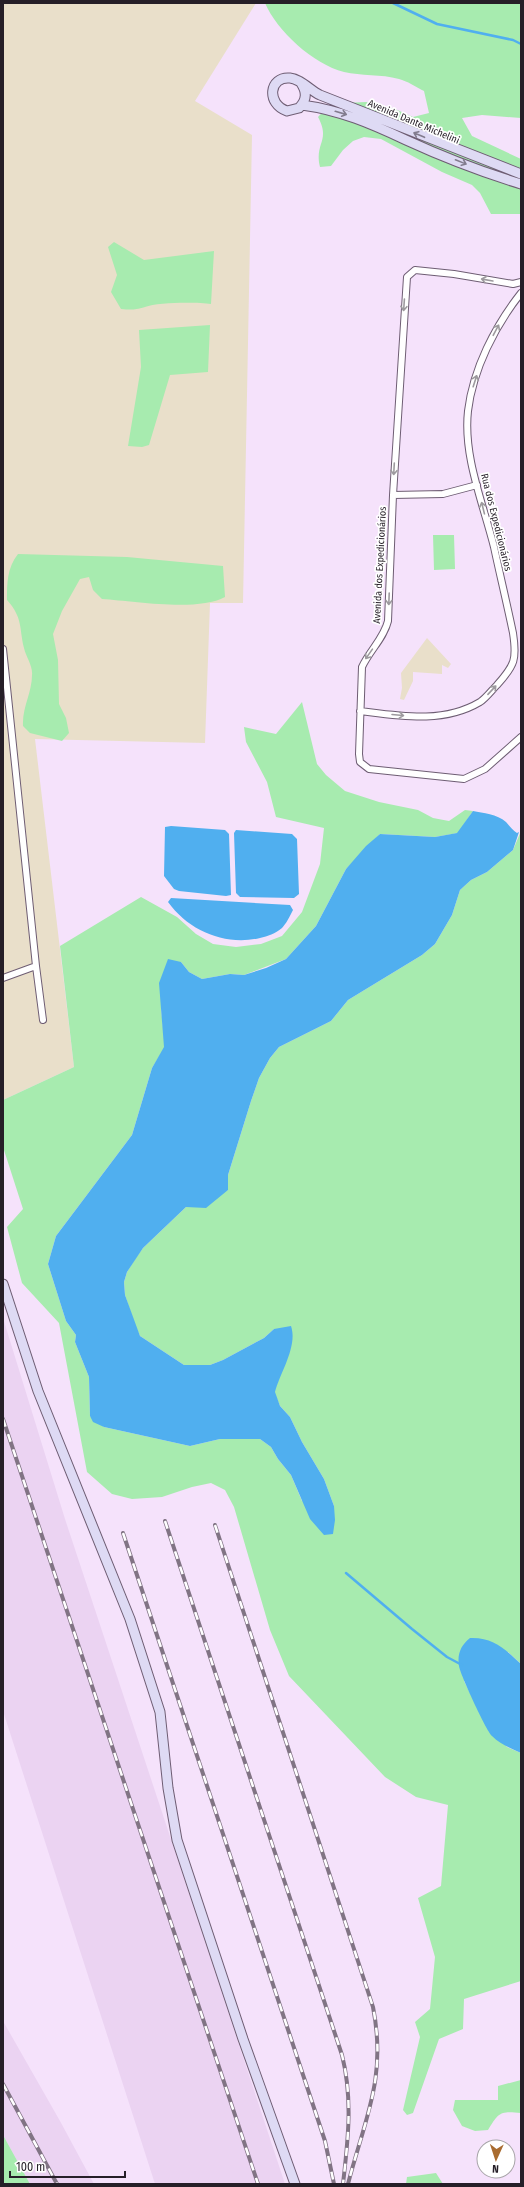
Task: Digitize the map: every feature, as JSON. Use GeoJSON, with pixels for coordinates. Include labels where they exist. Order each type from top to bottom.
{"type":"FeatureCollection","features":[{"type":"Feature","properties":{"kind":"street"},"geometry":{"type":"LineString","coordinates":[[290,78],[301,83],[306,94],[302,104],[294,111],[287,111],[276,105],[272,96],[276,84],[282,79],[290,78]]}},
{"type":"Feature","properties":{"kind":"street","name":"Avenida Dante Michelini"},"geometry":{"type":"LineString","coordinates":[[301,83],[316,93],[521,174]]}},
{"type":"Feature","properties":{"kind":"street","name":"Avenida Dante Michelini"},"geometry":{"type":"LineString","coordinates":[[302,104],[321,107],[361,119],[444,155],[521,184]]}},
{"type":"Feature","properties":{"kind":"street","name":"Avenida dos Expedicionários"},"geometry":{"type":"LineString","coordinates":[[521,282],[513,284],[454,274],[415,270],[407,277],[393,495],[388,621],[384,633],[366,658],[362,667],[360,762],[369,769],[464,779],[485,769],[521,737]]}},
{"type":"Feature","properties":{"kind":"street","name":"Rua dos Expedicionários"},"geometry":{"type":"LineString","coordinates":[[360,711],[420,717],[460,711],[481,701],[508,673],[515,662],[516,651],[513,633],[477,485],[468,433],[468,411],[480,365],[495,330],[507,310],[521,293]]}},
{"type":"Feature","properties":{"kind":"street","name":"Avenida dos Expedicionários"},"geometry":{"type":"LineString","coordinates":[[393,495],[443,494],[477,485]]}},
{"type":"Feature","properties":{"kind":"street"},"geometry":{"type":"LineString","coordinates":[[3,649],[43,1020]]}},
{"type":"Feature","properties":{"kind":"street"},"geometry":{"type":"LineString","coordinates":[[3,978],[36,966]]}},
{"type":"Feature","properties":{"kind":"street"},"geometry":{"type":"LineString","coordinates":[[3,1284],[38,1391],[130,1619],[160,1712],[168,1788],[177,1840],[242,2039],[295,2184]]}},
{"type":"Feature","properties":{"kind":"shaded area"},"geometry":{"type":"Polygon","coordinates":[[[3,3],[256,3],[195,101],[252,135],[243,603],[210,603],[205,743],[35,739],[74,1067],[3,1100],[3,3]]]}},
{"type":"Feature","properties":{"kind":"shaded area"},"geometry":{"type":"Polygon","coordinates":[[[427,638],[451,664],[448,668],[442,665],[442,674],[413,672],[413,681],[404,700],[400,699],[402,688],[401,673],[427,638]]]}},
{"type":"Feature","properties":{"kind":"shaded area"},"geometry":{"type":"Polygon","coordinates":[[[3,1318],[65,1519],[285,2184],[155,2184],[3,1711],[3,1318]]]}},
{"type":"Feature","properties":{"kind":"shaded area"},"geometry":{"type":"Polygon","coordinates":[[[3,2021],[94,2184],[30,2184],[3,2135],[3,2021]]]}},
{"type":"Feature","properties":{"kind":"green space"},"geometry":{"type":"Polygon","coordinates":[[[265,3],[521,3],[521,118],[482,115],[462,118],[472,136],[521,159],[521,214],[491,214],[480,193],[472,185],[442,172],[381,139],[364,137],[353,141],[343,150],[331,166],[320,167],[319,152],[323,132],[322,125],[318,117],[329,105],[366,102],[395,109],[413,117],[429,113],[424,91],[399,79],[385,76],[344,72],[320,62],[297,45],[287,35],[271,14],[265,3]]]}},
{"type":"Feature","properties":{"kind":"green space"},"geometry":{"type":"Polygon","coordinates":[[[114,242],[144,260],[214,251],[211,304],[168,303],[131,310],[121,309],[111,292],[117,275],[108,247],[114,242]]]}},
{"type":"Feature","properties":{"kind":"green space"},"geometry":{"type":"Polygon","coordinates":[[[210,325],[208,372],[170,375],[149,445],[142,447],[128,446],[141,367],[139,330],[210,325]]]}},
{"type":"Feature","properties":{"kind":"green space"},"geometry":{"type":"Polygon","coordinates":[[[433,535],[454,535],[455,569],[434,570],[433,535]]]}},
{"type":"Feature","properties":{"kind":"green space"},"geometry":{"type":"Polygon","coordinates":[[[18,554],[127,557],[223,566],[225,597],[199,604],[182,605],[102,599],[93,590],[89,577],[80,579],[62,611],[53,634],[58,660],[59,704],[66,718],[69,733],[62,741],[30,733],[23,726],[24,713],[32,682],[32,672],[24,648],[20,623],[16,612],[7,600],[10,570],[14,559],[18,554]]]}},
{"type":"Feature","properties":{"kind":"green space"},"geometry":{"type":"Polygon","coordinates":[[[302,702],[317,764],[326,775],[345,791],[379,802],[418,810],[433,818],[449,821],[465,810],[473,811],[458,833],[435,837],[380,834],[346,869],[316,926],[286,959],[244,975],[230,974],[202,979],[189,972],[181,962],[161,1008],[165,1047],[152,1068],[132,1135],[56,1236],[48,1264],[66,1321],[76,1335],[75,1342],[89,1377],[90,1416],[104,1427],[190,1446],[220,1439],[260,1439],[271,1447],[278,1459],[291,1475],[302,1501],[334,1506],[324,1479],[302,1442],[290,1417],[280,1406],[274,1392],[286,1359],[274,1329],[264,1338],[223,1360],[210,1365],[184,1365],[140,1336],[125,1295],[124,1282],[127,1272],[143,1248],[186,1207],[228,1190],[228,1175],[259,1078],[270,1058],[279,1047],[331,1021],[348,1000],[422,955],[435,944],[452,915],[460,890],[471,880],[487,872],[513,850],[521,831],[521,1664],[508,1652],[464,1681],[482,1717],[507,1747],[521,1753],[521,1981],[464,1999],[463,2029],[439,2039],[413,2113],[407,2115],[403,2110],[420,2037],[415,2022],[430,2009],[435,1957],[418,1898],[441,1886],[448,1805],[416,1797],[385,1777],[289,1676],[270,1630],[234,1507],[225,1490],[211,1483],[192,1487],[162,1497],[132,1499],[112,1494],[87,1472],[59,1323],[22,1283],[7,1227],[23,1209],[3,1147],[3,1100],[74,1067],[60,946],[141,897],[177,917],[196,934],[213,944],[236,947],[261,944],[282,936],[302,912],[320,864],[324,828],[276,817],[267,782],[246,742],[244,727],[276,734],[302,702]]]}},
{"type":"Feature","properties":{"kind":"green space"},"geometry":{"type":"Polygon","coordinates":[[[521,2080],[521,2113],[509,2112],[501,2114],[495,2119],[488,2130],[475,2131],[462,2126],[453,2110],[455,2100],[498,2100],[498,2086],[521,2080]]]}},
{"type":"Feature","properties":{"kind":"green space"},"geometry":{"type":"Polygon","coordinates":[[[3,2135],[30,2184],[3,2184],[3,2135]]]}},
{"type":"Feature","properties":{"kind":"green space"},"geometry":{"type":"Polygon","coordinates":[[[436,2173],[443,2184],[406,2184],[407,2177],[436,2173]]]}},
{"type":"Feature","properties":{"kind":"water"},"geometry":{"type":"Polygon","coordinates":[[[473,811],[498,817],[506,822],[515,832],[519,832],[513,850],[487,872],[471,880],[460,890],[452,915],[435,944],[422,955],[348,1000],[331,1021],[279,1047],[270,1058],[259,1078],[228,1175],[228,1190],[206,1208],[186,1207],[143,1248],[127,1272],[124,1282],[125,1295],[140,1336],[184,1365],[210,1365],[223,1360],[264,1338],[274,1329],[291,1326],[293,1334],[290,1351],[275,1392],[280,1406],[290,1417],[302,1442],[324,1479],[334,1506],[335,1520],[333,1534],[324,1535],[310,1519],[291,1475],[278,1459],[271,1447],[260,1439],[220,1439],[190,1446],[104,1427],[93,1422],[90,1416],[89,1377],[75,1342],[76,1335],[66,1321],[48,1264],[56,1236],[132,1135],[152,1068],[164,1047],[159,983],[168,959],[181,962],[189,972],[202,979],[230,974],[244,975],[266,968],[286,959],[316,926],[346,869],[366,846],[380,834],[435,837],[457,833],[473,811]]]}},
{"type":"Feature","properties":{"kind":"water"},"geometry":{"type":"Polygon","coordinates":[[[171,826],[225,830],[229,834],[231,895],[226,896],[179,891],[174,889],[164,876],[165,827],[171,826]]]}},
{"type":"Feature","properties":{"kind":"water"},"geometry":{"type":"Polygon","coordinates":[[[236,830],[292,834],[297,839],[299,894],[294,898],[240,897],[236,893],[234,833],[236,830]]]}},
{"type":"Feature","properties":{"kind":"water"},"geometry":{"type":"Polygon","coordinates":[[[171,898],[290,905],[293,910],[283,926],[269,936],[247,940],[234,940],[209,934],[186,921],[168,902],[171,898]]]}},
{"type":"Feature","properties":{"kind":"water"},"geometry":{"type":"Polygon","coordinates":[[[470,1638],[478,1638],[498,1645],[510,1653],[521,1664],[521,1753],[502,1744],[492,1736],[484,1724],[468,1690],[460,1671],[459,1654],[464,1644],[470,1638]]]}},
{"type":"Feature","properties":{"kind":"waterway"},"geometry":{"type":"LineString","coordinates":[[393,3],[437,24],[513,40],[521,44]]}},
{"type":"Feature","properties":{"kind":"waterway"},"geometry":{"type":"LineString","coordinates":[[346,1573],[447,1657],[462,1665]]}},
{"type":"Feature","properties":{"kind":"railway"},"geometry":{"type":"LineString","coordinates":[[3,1419],[258,2184]]}},
{"type":"Feature","properties":{"kind":"railway"},"geometry":{"type":"LineString","coordinates":[[165,1521],[342,2055],[348,2088],[348,2135],[343,2184]]}},
{"type":"Feature","properties":{"kind":"railway"},"geometry":{"type":"LineString","coordinates":[[215,1525],[373,2007],[377,2032],[376,2077],[367,2118],[348,2184]]}},
{"type":"Feature","properties":{"kind":"railway"},"geometry":{"type":"LineString","coordinates":[[123,1533],[325,2141],[334,2184]]}},
{"type":"Feature","properties":{"kind":"railway"},"geometry":{"type":"LineString","coordinates":[[3,2084],[57,2184]]}}]}
